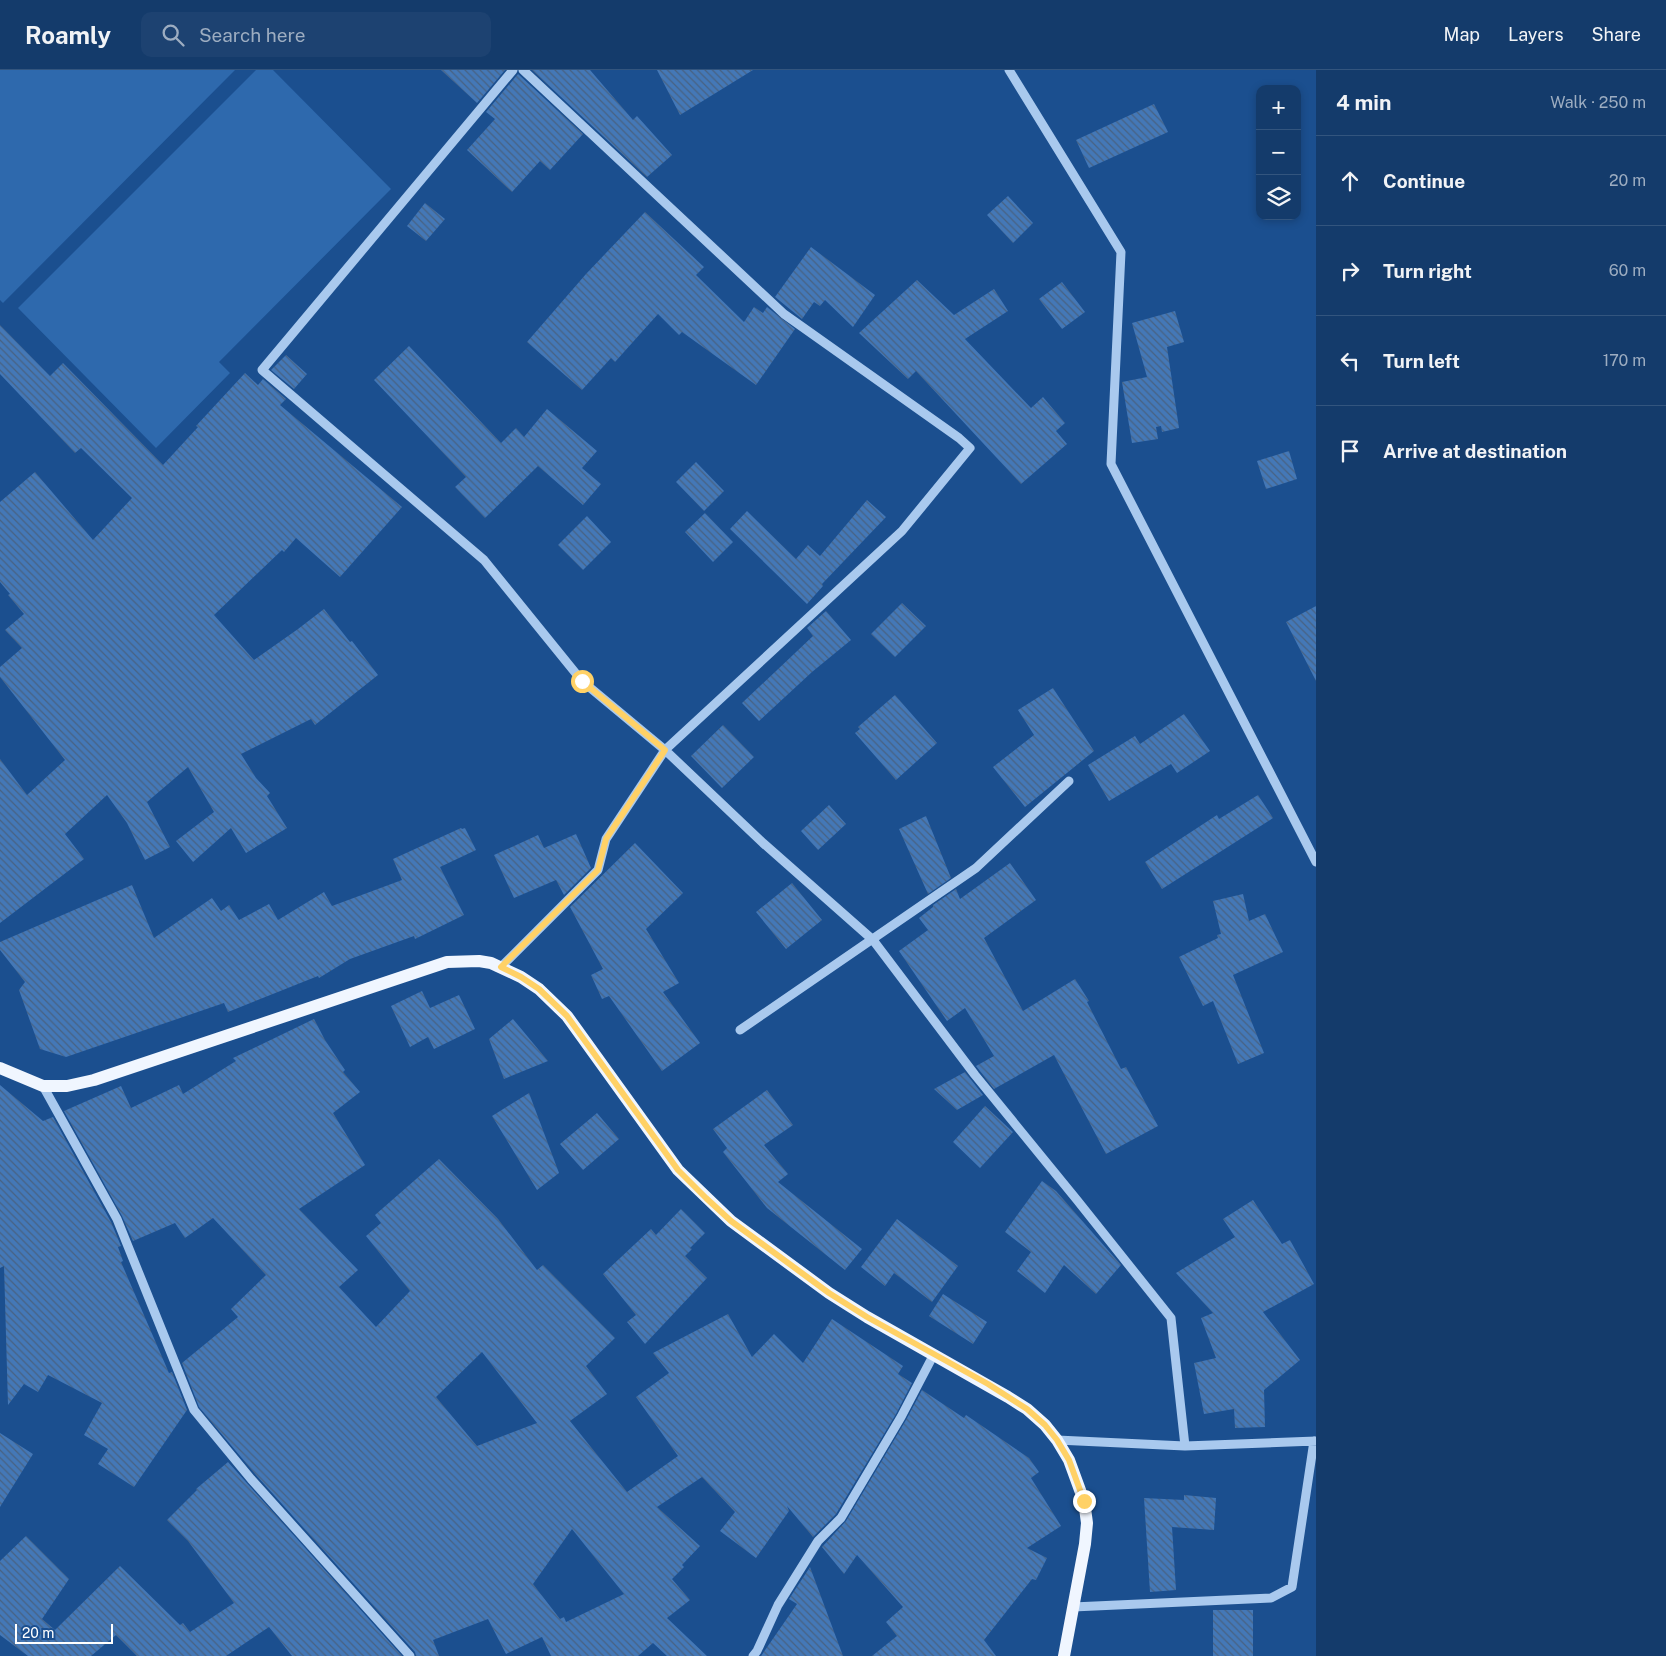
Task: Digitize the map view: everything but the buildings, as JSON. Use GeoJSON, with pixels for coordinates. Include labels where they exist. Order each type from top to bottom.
{"type":"FeatureCollection","features":[{"type":"Feature","properties":{"kind":"main road"},"geometry":{"type":"LineString","coordinates":[[0,1068],[43,1086],[67,1086],[94,1080],[447,962],[479,960],[501,967],[521,977],[539,989],[567,1016],[678,1170],[731,1221],[829,1293],[1027,1409],[1045,1425],[1057,1440],[1069,1460],[1078,1482],[1084,1501],[1087,1523],[1085,1544],[1064,1656]]}},
{"type":"Feature","properties":{"kind":"street"},"geometry":{"type":"LineString","coordinates":[[513,70],[262,370],[484,560],[582,681],[665,750],[763,843],[873,940],[976,1075],[1171,1318],[1185,1446]]}},
{"type":"Feature","properties":{"kind":"street"},"geometry":{"type":"LineString","coordinates":[[501,967],[598,870],[606,839],[665,750],[902,531],[970,448],[959,438],[784,314],[523,70]]}},
{"type":"Feature","properties":{"kind":"street"},"geometry":{"type":"LineString","coordinates":[[1009,70],[1121,252],[1111,464],[1316,862]]}},
{"type":"Feature","properties":{"kind":"street"},"geometry":{"type":"LineString","coordinates":[[740,1030],[976,868],[1069,782]]}},
{"type":"Feature","properties":{"kind":"street"},"geometry":{"type":"LineString","coordinates":[[43,1086],[117,1219],[194,1410],[251,1479],[410,1656]]}},
{"type":"Feature","properties":{"kind":"street"},"geometry":{"type":"LineString","coordinates":[[753,1656],[778,1605],[818,1541],[841,1518],[901,1416],[934,1354]]}},
{"type":"Feature","properties":{"kind":"street"},"geometry":{"type":"LineString","coordinates":[[1057,1440],[1185,1446],[1315,1441],[1292,1587],[1271,1598],[1074,1607]]}},
{"type":"Feature","properties":{"kind":"shaded area"},"geometry":{"type":"Polygon","coordinates":[[[0,70],[235,70],[3,303],[0,300],[0,70]]]}},
{"type":"Feature","properties":{"kind":"shaded area"},"geometry":{"type":"Polygon","coordinates":[[[256,70],[273,70],[391,189],[219,362],[230,373],[156,448],[18,308],[256,70]]]}},
{"type":"Feature","properties":{"kind":"route"},"geometry":{"type":"LineString","coordinates":[[582,681],[665,750],[606,839],[598,870],[501,967],[539,989],[567,1016],[678,1170],[731,1221],[829,1293],[867,1317],[988,1384],[1027,1409],[1045,1425],[1057,1440],[1069,1460],[1084,1501]]}}]}
